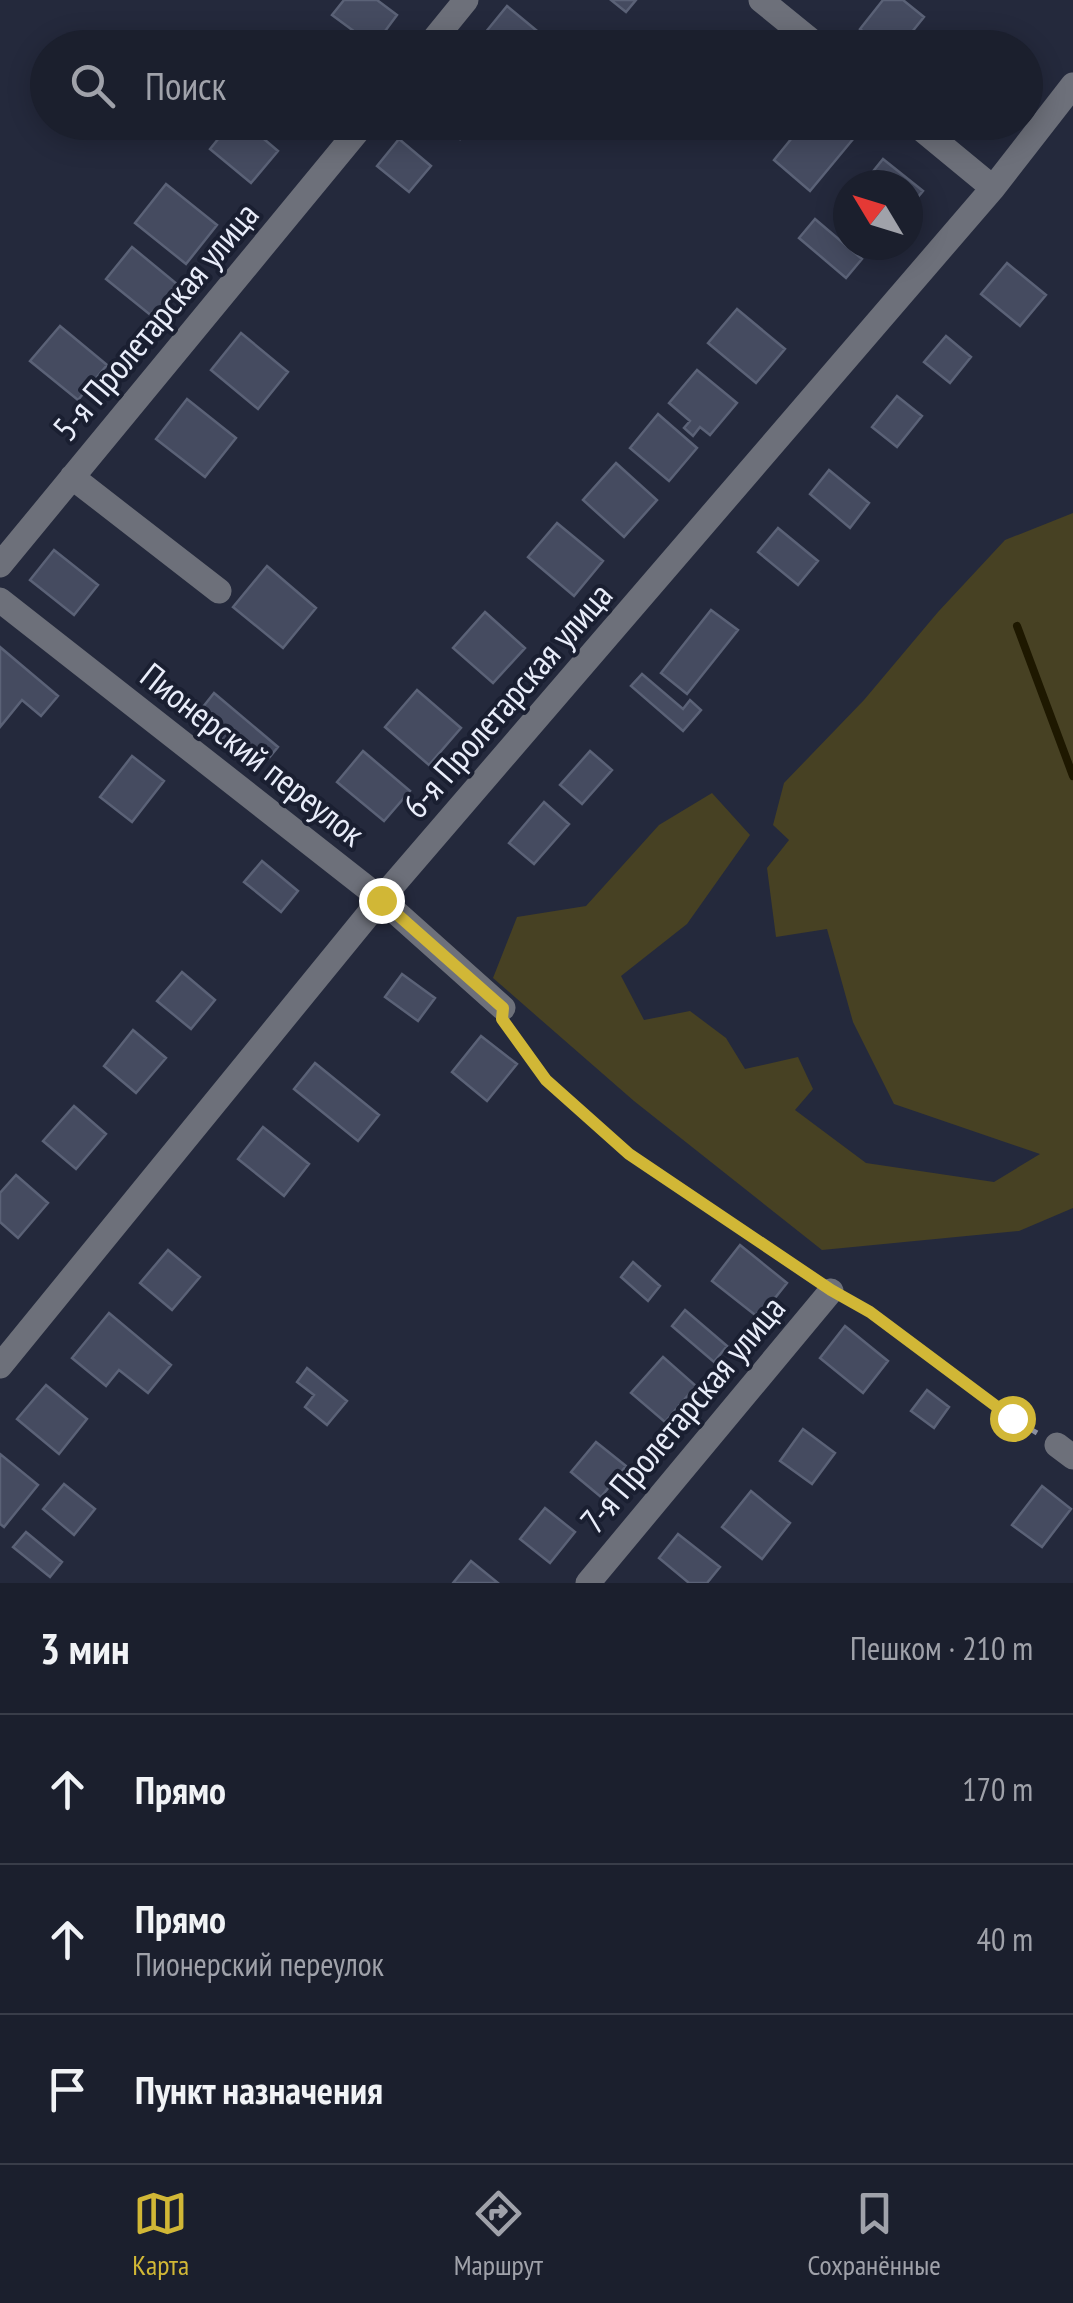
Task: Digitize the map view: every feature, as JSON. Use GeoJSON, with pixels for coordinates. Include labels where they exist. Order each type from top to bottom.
{"type":"FeatureCollection","features":[{"type":"Feature","properties":{"kind":"street"},"geometry":{"type":"LineString","coordinates":[[442,30],[466,0]]}},
{"type":"Feature","properties":{"kind":"street"},"geometry":{"type":"LineString","coordinates":[[761,0],[798,30]]}},
{"type":"Feature","properties":{"kind":"street","name":"6-я Пролетарская улица"},"geometry":{"type":"LineString","coordinates":[[1043,124],[1073,85]]}},
{"type":"Feature","properties":{"kind":"street","name":"5-я Пролетарская улица"},"geometry":{"type":"LineString","coordinates":[[0,564],[350,140]]}},
{"type":"Feature","properties":{"kind":"street"},"geometry":{"type":"LineString","coordinates":[[934,140],[994,188]]}},
{"type":"Feature","properties":{"kind":"street","name":"6-я Пролетарская улица"},"geometry":{"type":"LineString","coordinates":[[0,1366],[381,900],[994,188],[1031,140]]}},
{"type":"Feature","properties":{"kind":"street"},"geometry":{"type":"LineString","coordinates":[[72,477],[219,592]]}},
{"type":"Feature","properties":{"kind":"street","name":"Пионерский переулок"},"geometry":{"type":"LineString","coordinates":[[0,600],[381,900],[503,1008]]}},
{"type":"Feature","properties":{"kind":"street","name":"7-я Пролетарская улица"},"geometry":{"type":"LineString","coordinates":[[588,1583],[831,1290]]}},
{"type":"Feature","properties":{"kind":"path"},"geometry":{"type":"LineString","coordinates":[[503,1008],[502,1019],[546,1080],[629,1154],[870,1312],[1012,1418],[1065,1451]]}},
{"type":"Feature","properties":{"kind":"shaded area"},"geometry":{"type":"Polygon","coordinates":[[[1073,513],[1073,1208],[1019,1231],[822,1250],[634,1101],[493,978],[517,917],[586,906],[659,825],[712,793],[750,835],[687,924],[621,976],[644,1020],[690,1011],[726,1038],[745,1069],[798,1057],[813,1089],[795,1110],[866,1163],[994,1182],[1040,1154],[894,1104],[853,1022],[827,929],[776,937],[767,868],[789,840],[773,825],[784,783],[864,700],[1005,540],[1073,513]]]}},
{"type":"Feature","properties":{"kind":"building"},"geometry":{"type":"Polygon","coordinates":[[[344,0],[377,0],[397,15],[386,30],[352,30],[332,15],[344,0]]]}},
{"type":"Feature","properties":{"kind":"building"},"geometry":{"type":"Polygon","coordinates":[[[611,0],[636,0],[626,12],[611,0]]]}},
{"type":"Feature","properties":{"kind":"building"},"geometry":{"type":"Polygon","coordinates":[[[883,0],[903,0],[924,17],[914,30],[860,29],[883,0]]]}},
{"type":"Feature","properties":{"kind":"building"},"geometry":{"type":"Polygon","coordinates":[[[507,6],[536,30],[487,30],[507,6]]]}},
{"type":"Feature","properties":{"kind":"building"},"geometry":{"type":"Polygon","coordinates":[[[217,140],[265,140],[278,151],[251,183],[210,149],[217,140]]]}},
{"type":"Feature","properties":{"kind":"building"},"geometry":{"type":"Polygon","coordinates":[[[400,140],[431,166],[409,192],[377,166],[400,140]]]}},
{"type":"Feature","properties":{"kind":"building"},"geometry":{"type":"Polygon","coordinates":[[[790,140],[852,140],[810,191],[774,160],[790,140]]]}},
{"type":"Feature","properties":{"kind":"building"},"geometry":{"type":"Polygon","coordinates":[[[883,159],[897,170],[874,170],[883,159]]]}},
{"type":"Feature","properties":{"kind":"building"},"geometry":{"type":"Polygon","coordinates":[[[166,184],[217,225],[186,264],[135,223],[166,184]]]}},
{"type":"Feature","properties":{"kind":"building"},"geometry":{"type":"Polygon","coordinates":[[[815,219],[833,234],[833,260],[861,260],[846,278],[799,238],[815,219]]]}},
{"type":"Feature","properties":{"kind":"building"},"geometry":{"type":"Polygon","coordinates":[[[132,247],[178,285],[153,317],[106,279],[132,247]]]}},
{"type":"Feature","properties":{"kind":"building"},"geometry":{"type":"Polygon","coordinates":[[[1007,263],[1046,295],[1020,326],[981,294],[1007,263]]]}},
{"type":"Feature","properties":{"kind":"building"},"geometry":{"type":"Polygon","coordinates":[[[737,309],[785,349],[756,383],[708,343],[737,309]]]}},
{"type":"Feature","properties":{"kind":"building"},"geometry":{"type":"Polygon","coordinates":[[[60,326],[107,365],[78,400],[30,361],[60,326]]]}},
{"type":"Feature","properties":{"kind":"building"},"geometry":{"type":"Polygon","coordinates":[[[241,333],[288,372],[258,409],[211,370],[241,333]]]}},
{"type":"Feature","properties":{"kind":"building"},"geometry":{"type":"Polygon","coordinates":[[[946,336],[971,357],[950,383],[924,362],[946,336]]]}},
{"type":"Feature","properties":{"kind":"building"},"geometry":{"type":"Polygon","coordinates":[[[697,370],[737,403],[710,435],[700,427],[693,436],[684,428],[690,421],[669,403],[697,370]]]}},
{"type":"Feature","properties":{"kind":"building"},"geometry":{"type":"Polygon","coordinates":[[[897,396],[922,416],[897,447],[872,427],[897,396]]]}},
{"type":"Feature","properties":{"kind":"building"},"geometry":{"type":"Polygon","coordinates":[[[187,399],[236,438],[205,477],[156,439],[187,399]]]}},
{"type":"Feature","properties":{"kind":"building"},"geometry":{"type":"Polygon","coordinates":[[[658,414],[697,448],[669,481],[630,448],[658,414]]]}},
{"type":"Feature","properties":{"kind":"building"},"geometry":{"type":"Polygon","coordinates":[[[616,463],[657,500],[624,537],[583,500],[616,463]]]}},
{"type":"Feature","properties":{"kind":"building"},"geometry":{"type":"Polygon","coordinates":[[[829,470],[869,503],[850,528],[810,494],[829,470]]]}},
{"type":"Feature","properties":{"kind":"building"},"geometry":{"type":"Polygon","coordinates":[[[557,523],[603,561],[574,596],[528,557],[557,523]]]}},
{"type":"Feature","properties":{"kind":"building"},"geometry":{"type":"Polygon","coordinates":[[[778,528],[818,561],[798,585],[758,552],[778,528]]]}},
{"type":"Feature","properties":{"kind":"building"},"geometry":{"type":"Polygon","coordinates":[[[54,550],[98,585],[74,615],[30,580],[54,550]]]}},
{"type":"Feature","properties":{"kind":"building"},"geometry":{"type":"Polygon","coordinates":[[[267,566],[316,608],[283,648],[233,607],[267,566]]]}},
{"type":"Feature","properties":{"kind":"building"},"geometry":{"type":"Polygon","coordinates":[[[711,610],[738,630],[687,694],[661,673],[711,610]]]}},
{"type":"Feature","properties":{"kind":"building"},"geometry":{"type":"Polygon","coordinates":[[[485,612],[525,648],[493,683],[453,648],[485,612]]]}},
{"type":"Feature","properties":{"kind":"building"},"geometry":{"type":"Polygon","coordinates":[[[0,647],[58,696],[41,716],[22,700],[0,727],[0,647]]]}},
{"type":"Feature","properties":{"kind":"building"},"geometry":{"type":"Polygon","coordinates":[[[642,674],[683,709],[690,700],[701,710],[683,731],[631,686],[642,674]]]}},
{"type":"Feature","properties":{"kind":"building"},"geometry":{"type":"Polygon","coordinates":[[[417,690],[461,728],[429,765],[385,727],[417,690]]]}},
{"type":"Feature","properties":{"kind":"building"},"geometry":{"type":"Polygon","coordinates":[[[214,693],[278,747],[259,770],[195,717],[214,693]]]}},
{"type":"Feature","properties":{"kind":"building"},"geometry":{"type":"Polygon","coordinates":[[[363,751],[410,791],[384,821],[337,782],[363,751]]]}},
{"type":"Feature","properties":{"kind":"building"},"geometry":{"type":"Polygon","coordinates":[[[590,751],[612,770],[582,804],[560,785],[590,751]]]}},
{"type":"Feature","properties":{"kind":"building"},"geometry":{"type":"Polygon","coordinates":[[[132,756],[164,781],[132,822],[100,797],[132,756]]]}},
{"type":"Feature","properties":{"kind":"building"},"geometry":{"type":"Polygon","coordinates":[[[544,802],[569,824],[534,864],[509,843],[544,802]]]}},
{"type":"Feature","properties":{"kind":"building"},"geometry":{"type":"Polygon","coordinates":[[[262,861],[298,891],[281,912],[244,882],[262,861]]]}},
{"type":"Feature","properties":{"kind":"building"},"geometry":{"type":"Polygon","coordinates":[[[182,972],[215,1000],[191,1029],[157,1001],[182,972]]]}},
{"type":"Feature","properties":{"kind":"building"},"geometry":{"type":"Polygon","coordinates":[[[402,974],[435,998],[418,1021],[385,997],[402,974]]]}},
{"type":"Feature","properties":{"kind":"building"},"geometry":{"type":"Polygon","coordinates":[[[133,1030],[166,1058],[136,1093],[104,1066],[133,1030]]]}},
{"type":"Feature","properties":{"kind":"building"},"geometry":{"type":"Polygon","coordinates":[[[481,1036],[517,1064],[487,1101],[452,1072],[481,1036]]]}},
{"type":"Feature","properties":{"kind":"building"},"geometry":{"type":"Polygon","coordinates":[[[315,1063],[379,1115],[358,1141],[294,1089],[315,1063]]]}},
{"type":"Feature","properties":{"kind":"building"},"geometry":{"type":"Polygon","coordinates":[[[74,1106],[106,1134],[76,1169],[43,1141],[74,1106]]]}},
{"type":"Feature","properties":{"kind":"building"},"geometry":{"type":"Polygon","coordinates":[[[263,1127],[309,1164],[284,1196],[238,1159],[263,1127]]]}},
{"type":"Feature","properties":{"kind":"building"},"geometry":{"type":"Polygon","coordinates":[[[16,1175],[48,1203],[18,1238],[0,1222],[0,1193],[16,1175]]]}},
{"type":"Feature","properties":{"kind":"building"},"geometry":{"type":"Polygon","coordinates":[[[740,1245],[787,1283],[759,1318],[712,1281],[740,1245]]]}},
{"type":"Feature","properties":{"kind":"building"},"geometry":{"type":"Polygon","coordinates":[[[168,1250],[200,1277],[172,1310],[140,1283],[168,1250]]]}},
{"type":"Feature","properties":{"kind":"building"},"geometry":{"type":"Polygon","coordinates":[[[633,1262],[660,1286],[648,1301],[621,1277],[633,1262]]]}},
{"type":"Feature","properties":{"kind":"building"},"geometry":{"type":"Polygon","coordinates":[[[685,1310],[727,1346],[714,1362],[672,1326],[685,1310]]]}},
{"type":"Feature","properties":{"kind":"building"},"geometry":{"type":"Polygon","coordinates":[[[109,1313],[171,1365],[148,1393],[119,1370],[106,1386],[72,1358],[109,1313]]]}},
{"type":"Feature","properties":{"kind":"building"},"geometry":{"type":"Polygon","coordinates":[[[845,1326],[888,1361],[863,1393],[820,1358],[845,1326]]]}},
{"type":"Feature","properties":{"kind":"building"},"geometry":{"type":"Polygon","coordinates":[[[663,1357],[696,1386],[665,1422],[631,1393],[663,1357]]]}},
{"type":"Feature","properties":{"kind":"building"},"geometry":{"type":"Polygon","coordinates":[[[307,1368],[347,1401],[327,1425],[305,1407],[314,1395],[297,1382],[307,1368]]]}},
{"type":"Feature","properties":{"kind":"building"},"geometry":{"type":"Polygon","coordinates":[[[46,1385],[87,1419],[59,1454],[17,1419],[46,1385]]]}},
{"type":"Feature","properties":{"kind":"building"},"geometry":{"type":"Polygon","coordinates":[[[927,1390],[949,1407],[934,1428],[911,1411],[927,1390]]]}},
{"type":"Feature","properties":{"kind":"building"},"geometry":{"type":"Polygon","coordinates":[[[803,1429],[835,1453],[812,1484],[780,1461],[803,1429]]]}},
{"type":"Feature","properties":{"kind":"building"},"geometry":{"type":"Polygon","coordinates":[[[596,1442],[626,1466],[601,1497],[571,1472],[596,1442]]]}},
{"type":"Feature","properties":{"kind":"building"},"geometry":{"type":"Polygon","coordinates":[[[0,1454],[38,1485],[4,1527],[0,1524],[0,1454]]]}},
{"type":"Feature","properties":{"kind":"building"},"geometry":{"type":"Polygon","coordinates":[[[64,1484],[95,1509],[74,1535],[43,1509],[64,1484]]]}},
{"type":"Feature","properties":{"kind":"building"},"geometry":{"type":"Polygon","coordinates":[[[1042,1486],[1071,1509],[1042,1547],[1012,1525],[1042,1486]]]}},
{"type":"Feature","properties":{"kind":"building"},"geometry":{"type":"Polygon","coordinates":[[[751,1491],[790,1523],[762,1559],[722,1527],[751,1491]]]}},
{"type":"Feature","properties":{"kind":"building"},"geometry":{"type":"Polygon","coordinates":[[[545,1508],[575,1532],[550,1563],[520,1539],[545,1508]]]}},
{"type":"Feature","properties":{"kind":"building"},"geometry":{"type":"Polygon","coordinates":[[[26,1532],[62,1562],[50,1577],[13,1547],[26,1532]]]}},
{"type":"Feature","properties":{"kind":"building"},"geometry":{"type":"Polygon","coordinates":[[[678,1534],[720,1567],[707,1583],[689,1583],[659,1558],[678,1534]]]}},
{"type":"Feature","properties":{"kind":"building"},"geometry":{"type":"Polygon","coordinates":[[[471,1561],[498,1583],[453,1583],[471,1561]]]}},
{"type":"Feature","properties":{"kind":"waterway"},"geometry":{"type":"LineString","coordinates":[[1017,626],[1073,776]]}},
{"type":"Feature","properties":{"kind":"route"},"geometry":{"type":"LineString","coordinates":[[381,900],[503,1008],[502,1019],[546,1080],[629,1154],[870,1312],[1012,1418]]}}]}
